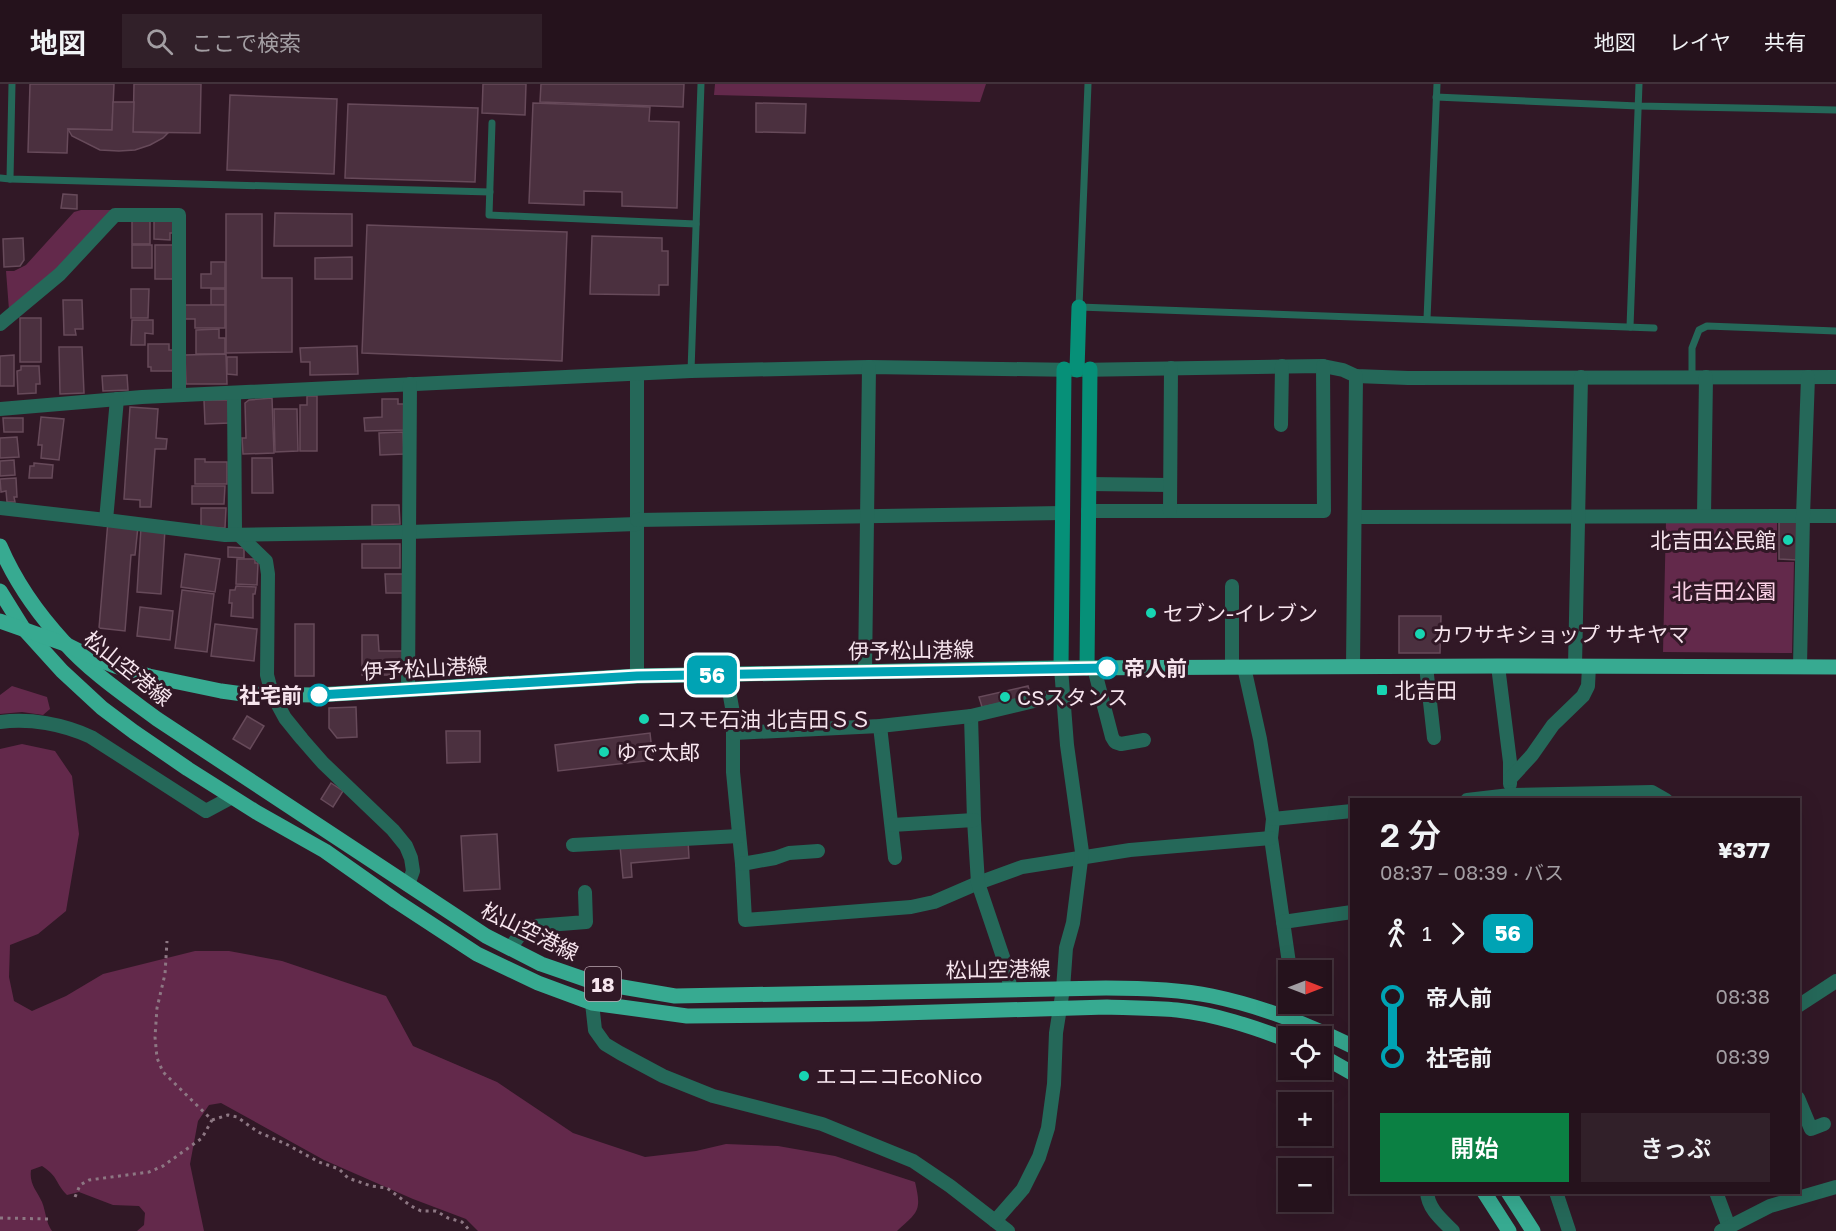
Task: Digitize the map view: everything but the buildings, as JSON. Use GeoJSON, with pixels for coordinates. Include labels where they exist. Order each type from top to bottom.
{"type":"FeatureCollection","features":[{"type":"Feature","properties":{"kind":"main road","name":"松山空港線"},"geometry":{"type":"LineString","coordinates":[[0,546],[21,586],[64,644],[118,690],[157,719],[486,936],[541,964],[593,982],[675,996],[1141,988],[1172,990],[1212,996],[1264,1010],[1350,1045]]}},
{"type":"Feature","properties":{"kind":"main road","name":"松山空港線"},"geometry":{"type":"LineString","coordinates":[[0,591],[23,628],[62,671],[102,708],[170,757],[232,797],[325,851],[477,954],[538,983],[592,1003],[687,1016],[868,1014],[1107,1007],[1178,1011],[1239,1023],[1278,1037]]}},
{"type":"Feature","properties":{"kind":"main road","name":"伊予松山港線"},"geometry":{"type":"LineString","coordinates":[[0,621],[149,676],[243,694],[317,695],[637,676],[1061,668],[1836,666]]}},
{"type":"Feature","properties":{"kind":"main road"},"geometry":{"type":"LineString","coordinates":[[1332,1062],[1350,1072]]}},
{"type":"Feature","properties":{"kind":"main road"},"geometry":{"type":"LineString","coordinates":[[1485,1194],[1509,1231]]}},
{"type":"Feature","properties":{"kind":"main road"},"geometry":{"type":"LineString","coordinates":[[1509,1194],[1533,1231]]}},
{"type":"Feature","properties":{"kind":"street"},"geometry":{"type":"LineString","coordinates":[[0,324],[60,274],[116,215],[179,214],[179,395]]}},
{"type":"Feature","properties":{"kind":"street"},"geometry":{"type":"LineString","coordinates":[[995,1221],[1023,1189],[1039,1157],[1045,1138],[1054,1084],[1056,1033],[1063,989],[1066,948],[1073,923],[1082,852],[1067,746],[1061,668],[1062,513],[1077,369],[1079,307]]}},
{"type":"Feature","properties":{"kind":"street"},"geometry":{"type":"LineString","coordinates":[[1281,425],[1282,366]]}},
{"type":"Feature","properties":{"kind":"street"},"geometry":{"type":"LineString","coordinates":[[1088,511],[1324,511],[1323,366]]}},
{"type":"Feature","properties":{"kind":"street"},"geometry":{"type":"LineString","coordinates":[[0,409],[179,395],[691,371],[869,367],[1077,369],[1323,366],[1356,376],[1408,378],[1836,377]]}},
{"type":"Feature","properties":{"kind":"street"},"geometry":{"type":"LineString","coordinates":[[865,672],[869,367]]}},
{"type":"Feature","properties":{"kind":"street"},"geometry":{"type":"LineString","coordinates":[[1170,511],[1171,368]]}},
{"type":"Feature","properties":{"kind":"street"},"geometry":{"type":"LineString","coordinates":[[1077,369],[1089,484],[1090,668],[1115,742],[1121,744],[1144,740]]}},
{"type":"Feature","properties":{"kind":"street"},"geometry":{"type":"LineString","coordinates":[[637,374],[637,676]]}},
{"type":"Feature","properties":{"kind":"street"},"geometry":{"type":"LineString","coordinates":[[1353,666],[1356,376]]}},
{"type":"Feature","properties":{"kind":"street"},"geometry":{"type":"LineString","coordinates":[[1510,779],[1532,755],[1553,725],[1583,696],[1588,686],[1582,666],[1577,516],[1581,377]]}},
{"type":"Feature","properties":{"kind":"street"},"geometry":{"type":"LineString","coordinates":[[1699,377],[1704,516]]}},
{"type":"Feature","properties":{"kind":"street"},"geometry":{"type":"LineString","coordinates":[[1800,666],[1808,377]]}},
{"type":"Feature","properties":{"kind":"street"},"geometry":{"type":"LineString","coordinates":[[408,690],[410,384]]}},
{"type":"Feature","properties":{"kind":"street"},"geometry":{"type":"LineString","coordinates":[[234,393],[235,531],[266,561],[268,574],[267,675],[272,694],[285,718],[323,763],[393,830],[406,846],[413,871],[408,885]]}},
{"type":"Feature","properties":{"kind":"street"},"geometry":{"type":"LineString","coordinates":[[105,519],[117,399]]}},
{"type":"Feature","properties":{"kind":"street"},"geometry":{"type":"LineString","coordinates":[[1089,484],[1170,485]]}},
{"type":"Feature","properties":{"kind":"street"},"geometry":{"type":"LineString","coordinates":[[0,508],[225,535],[409,532],[867,515],[1062,513]]}},
{"type":"Feature","properties":{"kind":"street"},"geometry":{"type":"LineString","coordinates":[[1355,517],[1836,516]]}},
{"type":"Feature","properties":{"kind":"street"},"geometry":{"type":"LineString","coordinates":[[1232,586],[1238,667],[1260,739],[1273,819],[1270,838],[1289,960]]}},
{"type":"Feature","properties":{"kind":"street"},"geometry":{"type":"LineString","coordinates":[[1426,666],[1434,738]]}},
{"type":"Feature","properties":{"kind":"street"},"geometry":{"type":"LineString","coordinates":[[1498,666],[1510,779],[1516,797]]}},
{"type":"Feature","properties":{"kind":"street"},"geometry":{"type":"LineString","coordinates":[[726,674],[733,713],[733,772],[742,864],[744,920],[911,907],[934,902],[1022,867],[1130,849],[1270,838]]}},
{"type":"Feature","properties":{"kind":"street"},"geometry":{"type":"LineString","coordinates":[[734,733],[880,726],[971,716],[1063,694]]}},
{"type":"Feature","properties":{"kind":"street"},"geometry":{"type":"LineString","coordinates":[[971,716],[978,883],[1005,963],[1011,990]]}},
{"type":"Feature","properties":{"kind":"street"},"geometry":{"type":"LineString","coordinates":[[0,722],[34,722],[80,732],[206,811],[232,797]]}},
{"type":"Feature","properties":{"kind":"street"},"geometry":{"type":"LineString","coordinates":[[880,726],[895,858]]}},
{"type":"Feature","properties":{"kind":"street"},"geometry":{"type":"LineString","coordinates":[[1500,798],[1652,792],[1662,798]]}},
{"type":"Feature","properties":{"kind":"street"},"geometry":{"type":"LineString","coordinates":[[1273,819],[1350,811]]}},
{"type":"Feature","properties":{"kind":"street"},"geometry":{"type":"LineString","coordinates":[[892,825],[974,820]]}},
{"type":"Feature","properties":{"kind":"street"},"geometry":{"type":"LineString","coordinates":[[573,845],[739,836]]}},
{"type":"Feature","properties":{"kind":"street"},"geometry":{"type":"LineString","coordinates":[[742,864],[789,853],[818,850]]}},
{"type":"Feature","properties":{"kind":"street"},"geometry":{"type":"LineString","coordinates":[[510,948],[523,931],[535,926],[586,922],[585,892]]}},
{"type":"Feature","properties":{"kind":"street"},"geometry":{"type":"LineString","coordinates":[[1283,922],[1350,912]]}},
{"type":"Feature","properties":{"kind":"street"},"geometry":{"type":"LineString","coordinates":[[593,982],[592,1003],[595,1030],[605,1044],[663,1076],[713,1096],[822,1124],[913,1161],[950,1186],[1008,1231]]}},
{"type":"Feature","properties":{"kind":"street"},"geometry":{"type":"LineString","coordinates":[[1800,1005],[1834,988]]}},
{"type":"Feature","properties":{"kind":"street"},"geometry":{"type":"LineString","coordinates":[[1288,1019],[1289,1014]]}},
{"type":"Feature","properties":{"kind":"street"},"geometry":{"type":"LineString","coordinates":[[1800,1103],[1810,1129],[1824,1124]]}},
{"type":"Feature","properties":{"kind":"street"},"geometry":{"type":"LineString","coordinates":[[1716,1194],[1725,1229],[1770,1206],[1798,1195],[1836,1187]]}},
{"type":"Feature","properties":{"kind":"street"},"geometry":{"type":"LineString","coordinates":[[1427,1194],[1432,1209],[1453,1231]]}},
{"type":"Feature","properties":{"kind":"street"},"geometry":{"type":"LineString","coordinates":[[1557,1194],[1569,1231]]}},
{"type":"Feature","properties":{"kind":"lane"},"geometry":{"type":"LineString","coordinates":[[10,179],[12,84]]}},
{"type":"Feature","properties":{"kind":"lane"},"geometry":{"type":"LineString","coordinates":[[691,371],[701,84]]}},
{"type":"Feature","properties":{"kind":"lane"},"geometry":{"type":"LineString","coordinates":[[1088,84],[1079,307],[1654,328]]}},
{"type":"Feature","properties":{"kind":"lane"},"geometry":{"type":"LineString","coordinates":[[1427,319],[1437,84]]}},
{"type":"Feature","properties":{"kind":"lane"},"geometry":{"type":"LineString","coordinates":[[1630,327],[1639,84]]}},
{"type":"Feature","properties":{"kind":"lane"},"geometry":{"type":"LineString","coordinates":[[1436,97],[1638,106],[1836,110]]}},
{"type":"Feature","properties":{"kind":"lane"},"geometry":{"type":"LineString","coordinates":[[492,123],[489,215],[696,224]]}},
{"type":"Feature","properties":{"kind":"lane"},"geometry":{"type":"LineString","coordinates":[[0,178],[490,192]]}},
{"type":"Feature","properties":{"kind":"lane"},"geometry":{"type":"LineString","coordinates":[[1699,377],[1692,348],[1699,330],[1707,326],[1836,331]]}},
{"type":"Feature","properties":{"kind":"path"},"geometry":{"type":"LineString","coordinates":[[167,941],[165,974],[157,1008],[155,1037],[157,1058],[163,1072],[212,1120]]}},
{"type":"Feature","properties":{"kind":"path"},"geometry":{"type":"LineString","coordinates":[[75,1197],[80,1185],[89,1180],[149,1172],[163,1166],[202,1138],[212,1120],[228,1115],[237,1117],[258,1132],[318,1162],[339,1169],[348,1178],[371,1186],[387,1188],[411,1206],[421,1211],[436,1211],[462,1222],[470,1231]]}},
{"type":"Feature","properties":{"kind":"path"},"geometry":{"type":"LineString","coordinates":[[0,1218],[50,1219]]}},
{"type":"Feature","properties":{"kind":"green space"},"geometry":{"type":"Polygon","coordinates":[[[715,84],[986,84],[980,102],[714,95],[715,84]]]}},
{"type":"Feature","properties":{"kind":"green space"},"geometry":{"type":"Polygon","coordinates":[[[113,210],[58,273],[9,310],[6,271],[14,271],[26,265],[74,212],[113,210]]]}},
{"type":"Feature","properties":{"kind":"green space","name":"北吉田公園"},"geometry":{"type":"Polygon","coordinates":[[[1666,521],[1777,521],[1777,562],[1794,562],[1792,653],[1663,652],[1666,521]]]}},
{"type":"Feature","properties":{"kind":"green space"},"geometry":{"type":"Polygon","coordinates":[[[12,686],[47,697],[50,709],[43,715],[22,712],[0,714],[0,695],[12,686]]]}},
{"type":"Feature","properties":{"kind":"green space"},"geometry":{"type":"Polygon","coordinates":[[[22,744],[55,751],[72,776],[79,834],[66,911],[38,934],[10,945],[9,977],[14,1001],[32,1011],[66,996],[103,974],[195,951],[229,951],[282,961],[386,996],[413,1046],[497,1082],[573,1133],[645,1157],[696,1151],[726,1144],[778,1146],[835,1156],[915,1182],[918,1205],[914,1215],[897,1231],[478,1231],[466,1219],[413,1199],[324,1160],[221,1103],[209,1105],[198,1121],[190,1164],[204,1231],[137,1231],[144,1225],[145,1213],[139,1206],[113,1205],[79,1192],[67,1195],[51,1173],[42,1166],[31,1170],[31,1179],[52,1231],[0,1231],[0,749],[22,744]]]}},
{"type":"Feature","properties":{"kind":"bus line","name":"56"},"geometry":{"type":"LineString","coordinates":[[319,695],[637,676],[1107,668]]}},
{"type":"Feature","properties":{"kind":"place","name":"北吉田公民館"},"geometry":{"type":"Point","coordinates":[1788,540]}},
{"type":"Feature","properties":{"kind":"place","name":"セブン-イレブン"},"geometry":{"type":"Point","coordinates":[1151,613]}},
{"type":"Feature","properties":{"kind":"place","name":"カワサキショップ サキヤマ"},"geometry":{"type":"Point","coordinates":[1420,634]}},
{"type":"Feature","properties":{"kind":"place","name":"帝人前"},"geometry":{"type":"Point","coordinates":[1107,668]}},
{"type":"Feature","properties":{"kind":"place","name":"北吉田"},"geometry":{"type":"Point","coordinates":[1382,690]}},
{"type":"Feature","properties":{"kind":"place","name":"社宅前"},"geometry":{"type":"Point","coordinates":[319,695]}},
{"type":"Feature","properties":{"kind":"place","name":"CSスタンス"},"geometry":{"type":"Point","coordinates":[1005,697]}},
{"type":"Feature","properties":{"kind":"place","name":"コスモ石油 北吉田ＳＳ"},"geometry":{"type":"Point","coordinates":[644,719]}},
{"type":"Feature","properties":{"kind":"place","name":"ゆで太郎"},"geometry":{"type":"Point","coordinates":[604,752]}},
{"type":"Feature","properties":{"kind":"place","name":"エコニコEcoNico"},"geometry":{"type":"Point","coordinates":[804,1076]}}]}
